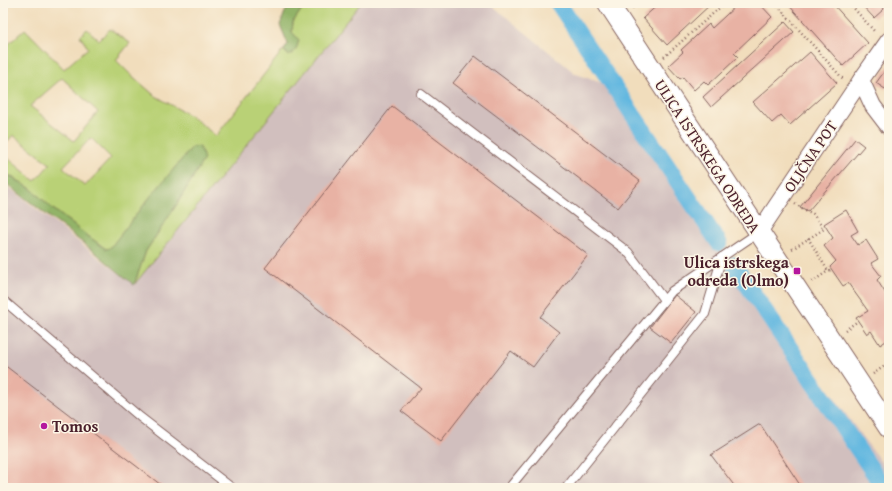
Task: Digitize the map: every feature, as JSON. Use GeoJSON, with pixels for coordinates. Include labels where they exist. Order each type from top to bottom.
{"type":"FeatureCollection","features":[{"type":"Feature","properties":{"kind":"street","name":"ULICA ISTRSKEGA ODREDA"},"geometry":{"type":"LineString","coordinates":[[608,3],[889,428]]}},
{"type":"Feature","properties":{"kind":"street","name":"OLJČNA POT"},"geometry":{"type":"LineString","coordinates":[[759,232],[888,42]]}},
{"type":"Feature","properties":{"kind":"street"},"geometry":{"type":"LineString","coordinates":[[857,86],[873,106],[886,117]]}},
{"type":"Feature","properties":{"kind":"lane"},"geometry":{"type":"LineString","coordinates":[[421,94],[628,252],[664,300]]}},
{"type":"Feature","properties":{"kind":"lane"},"geometry":{"type":"LineString","coordinates":[[509,488],[672,291],[759,232]]}},
{"type":"Feature","properties":{"kind":"lane"},"geometry":{"type":"LineString","coordinates":[[566,488],[705,314],[722,257]]}},
{"type":"Feature","properties":{"kind":"lane"},"geometry":{"type":"LineString","coordinates":[[3,300],[140,417],[232,488]]}},
{"type":"Feature","properties":{"kind":"path"},"geometry":{"type":"LineString","coordinates":[[651,69],[725,3]]}},
{"type":"Feature","properties":{"kind":"path"},"geometry":{"type":"LineString","coordinates":[[774,3],[857,86]]}},
{"type":"Feature","properties":{"kind":"path"},"geometry":{"type":"LineString","coordinates":[[848,3],[888,42]]}},
{"type":"Feature","properties":{"kind":"path"},"geometry":{"type":"LineString","coordinates":[[776,259],[825,228],[813,214],[783,195]]}},
{"type":"Feature","properties":{"kind":"path"},"geometry":{"type":"LineString","coordinates":[[808,238],[828,271],[831,270]]}},
{"type":"Feature","properties":{"kind":"shaded area"},"geometry":{"type":"Polygon","coordinates":[[[361,3],[489,3],[576,74],[605,84],[889,473],[889,488],[3,488],[3,183],[134,285],[361,3]]]}},
{"type":"Feature","properties":{"kind":"green space"},"geometry":{"type":"Polygon","coordinates":[[[292,3],[306,3],[293,22],[292,32],[299,40],[296,50],[289,56],[284,50],[288,44],[280,25],[285,12],[292,3]]]}},
{"type":"Feature","properties":{"kind":"green space"},"geometry":{"type":"Polygon","coordinates":[[[306,3],[310,5],[311,3],[361,3],[134,285],[146,251],[177,204],[111,248],[106,249],[53,209],[30,188],[3,172],[3,154],[35,181],[50,164],[13,135],[3,147],[3,49],[25,29],[64,69],[88,48],[80,36],[87,29],[99,40],[110,29],[130,43],[116,60],[154,95],[194,118],[216,136],[283,50],[289,56],[293,22],[306,3]],[[62,78],[30,106],[74,141],[98,112],[62,78]],[[91,138],[63,167],[85,186],[111,158],[91,138]]]}},
{"type":"Feature","properties":{"kind":"green space"},"geometry":{"type":"Polygon","coordinates":[[[193,146],[200,147],[204,159],[146,251],[134,285],[97,254],[3,181],[3,172],[30,188],[53,209],[106,249],[110,248],[193,146]]]}},
{"type":"Feature","properties":{"kind":"building"},"geometry":{"type":"Polygon","coordinates":[[[660,3],[712,3],[667,45],[643,18],[660,3]]]}},
{"type":"Feature","properties":{"kind":"building"},"geometry":{"type":"Polygon","coordinates":[[[739,3],[759,3],[772,17],[734,53],[738,57],[708,85],[704,81],[694,90],[683,77],[680,79],[668,66],[683,52],[681,50],[709,24],[712,28],[739,3]]]}},
{"type":"Feature","properties":{"kind":"building"},"geometry":{"type":"Polygon","coordinates":[[[787,3],[832,3],[868,43],[843,66],[787,3]]]}},
{"type":"Feature","properties":{"kind":"building"},"geometry":{"type":"Polygon","coordinates":[[[860,3],[888,3],[874,18],[860,3]]]}},
{"type":"Feature","properties":{"kind":"building"},"geometry":{"type":"Polygon","coordinates":[[[785,22],[794,32],[711,107],[703,97],[785,22]]]}},
{"type":"Feature","properties":{"kind":"building"},"geometry":{"type":"Polygon","coordinates":[[[810,52],[837,83],[790,125],[781,115],[772,123],[753,102],[810,52]]]}},
{"type":"Feature","properties":{"kind":"building"},"geometry":{"type":"Polygon","coordinates":[[[475,56],[640,181],[618,208],[453,83],[475,56]]]}},
{"type":"Feature","properties":{"kind":"building"},"geometry":{"type":"Polygon","coordinates":[[[889,65],[889,84],[885,89],[876,83],[889,65]]]}},
{"type":"Feature","properties":{"kind":"building"},"geometry":{"type":"Polygon","coordinates":[[[392,106],[588,255],[540,317],[559,332],[533,367],[511,351],[441,441],[401,411],[421,388],[265,268],[392,106]]]}},
{"type":"Feature","properties":{"kind":"building"},"geometry":{"type":"Polygon","coordinates":[[[855,139],[864,146],[808,211],[800,207],[855,139]]]}},
{"type":"Feature","properties":{"kind":"building"},"geometry":{"type":"Polygon","coordinates":[[[846,210],[858,231],[851,235],[858,245],[866,240],[878,259],[871,263],[881,276],[877,280],[886,294],[889,292],[889,339],[880,345],[871,331],[867,334],[856,318],[868,311],[848,283],[843,286],[830,267],[836,261],[824,246],[833,238],[824,224],[846,210]]]}},
{"type":"Feature","properties":{"kind":"building"},"geometry":{"type":"Polygon","coordinates":[[[675,295],[696,312],[671,343],[650,327],[675,295]]]}},
{"type":"Feature","properties":{"kind":"building","name":"Tomos"},"geometry":{"type":"Polygon","coordinates":[[[3,364],[165,488],[3,488],[3,364]]]}},
{"type":"Feature","properties":{"kind":"building"},"geometry":{"type":"Polygon","coordinates":[[[760,424],[802,488],[736,488],[711,455],[760,424]]]}},
{"type":"Feature","properties":{"kind":"waterway"},"geometry":{"type":"LineString","coordinates":[[558,3],[719,243]]}},
{"type":"Feature","properties":{"kind":"waterway"},"geometry":{"type":"LineString","coordinates":[[734,265],[884,488]]}},
{"type":"Feature","properties":{"kind":"place","name":"Ulica istrskega odreda (Olmo)"},"geometry":{"type":"Point","coordinates":[797,271]}},
{"type":"Feature","properties":{"kind":"place","name":"Tomos"},"geometry":{"type":"Point","coordinates":[44,426]}}]}
